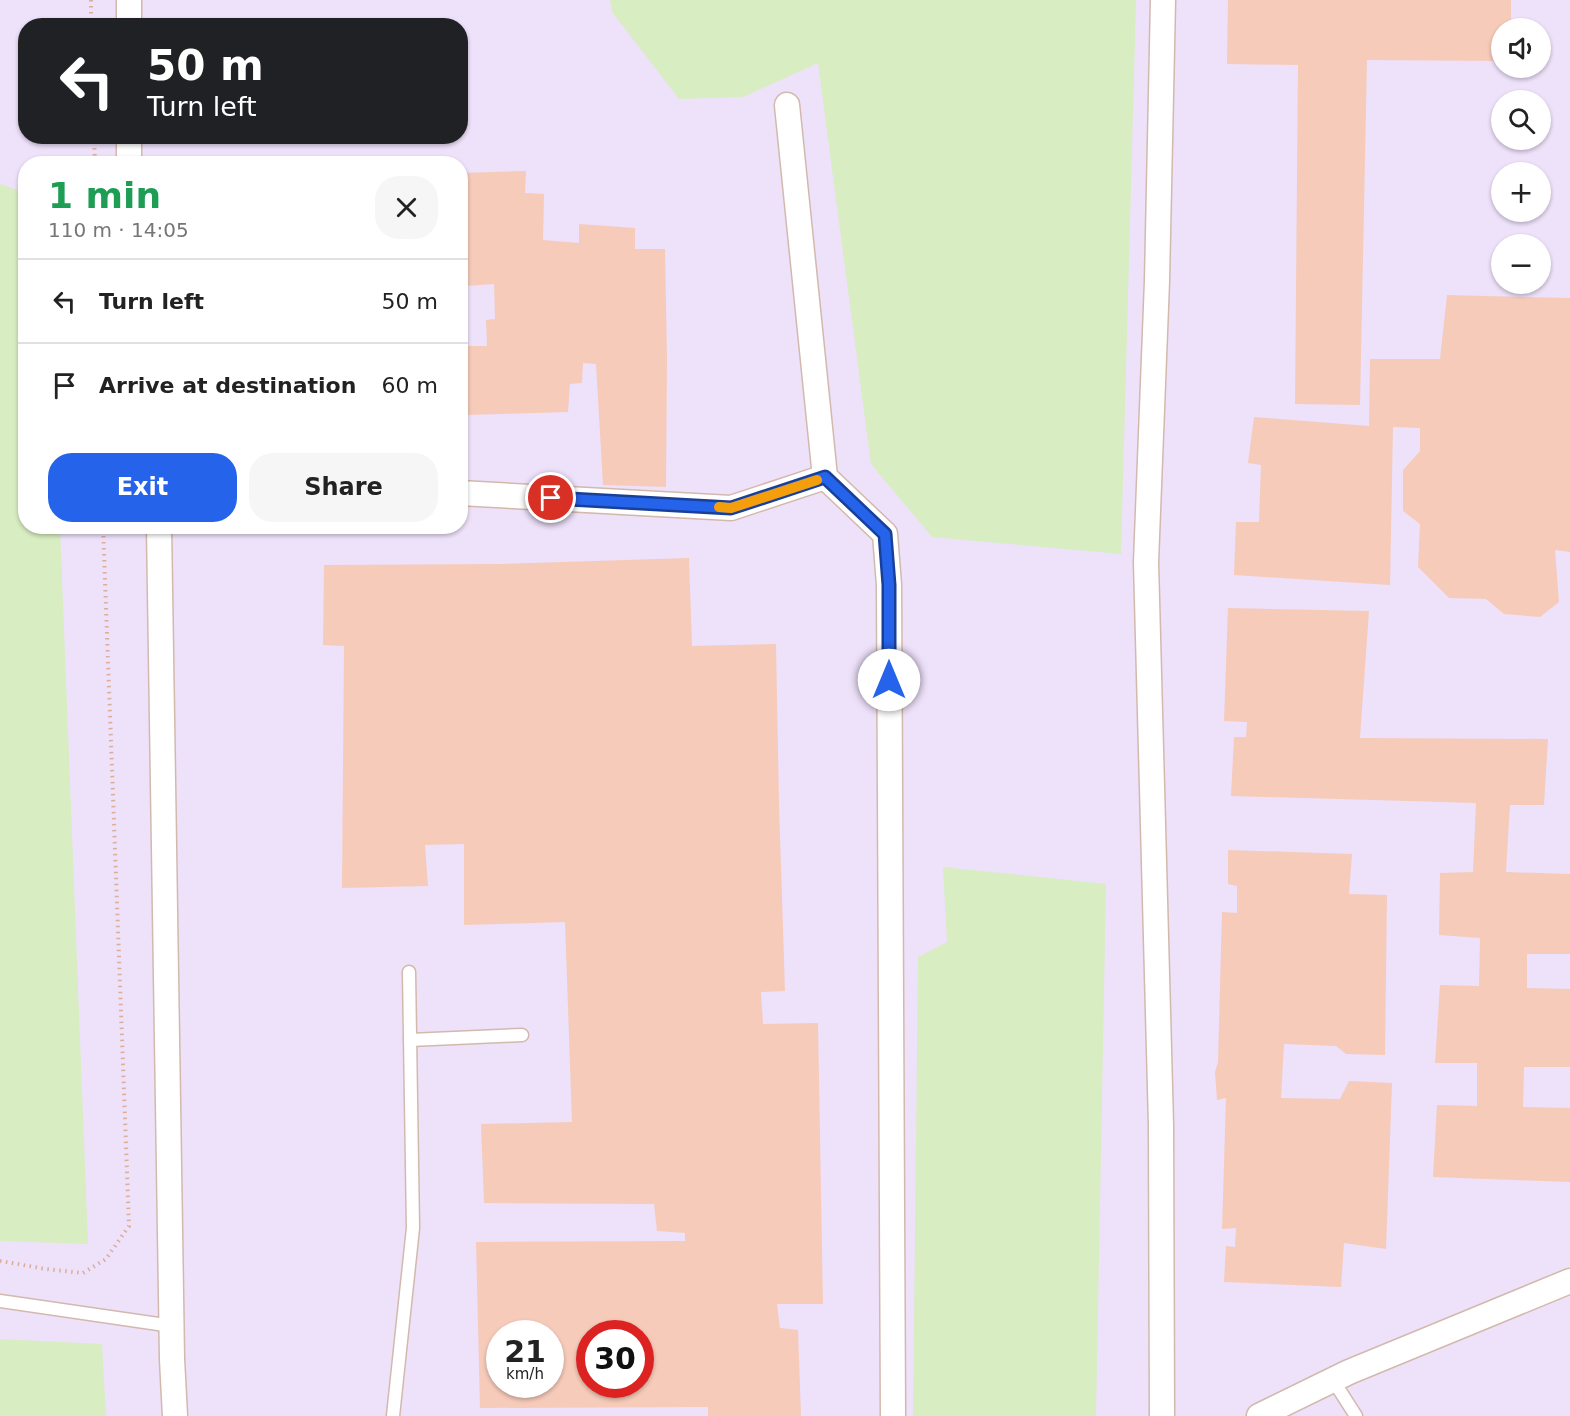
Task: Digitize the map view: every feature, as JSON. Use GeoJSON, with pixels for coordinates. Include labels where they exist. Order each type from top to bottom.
{"type":"FeatureCollection","features":[{"type":"Feature","properties":{"kind":"street"},"geometry":{"type":"LineString","coordinates":[[129,0],[129,18]]}},
{"type":"Feature","properties":{"kind":"street"},"geometry":{"type":"LineString","coordinates":[[1162,1416],[1161,1125],[1146,562],[1157,281],[1163,0]]}},
{"type":"Feature","properties":{"kind":"street"},"geometry":{"type":"LineString","coordinates":[[787,105],[825,477],[885,534],[886,544],[889,585],[893,1416]]}},
{"type":"Feature","properties":{"kind":"street"},"geometry":{"type":"LineString","coordinates":[[468,493],[731,508],[825,477]]}},
{"type":"Feature","properties":{"kind":"street"},"geometry":{"type":"LineString","coordinates":[[159,534],[175,1416]]}},
{"type":"Feature","properties":{"kind":"street"},"geometry":{"type":"LineString","coordinates":[[1259,1416],[1333,1380],[1570,1281]]}},
{"type":"Feature","properties":{"kind":"lane"},"geometry":{"type":"LineString","coordinates":[[393,1416],[413,1228],[409,972]]}},
{"type":"Feature","properties":{"kind":"lane"},"geometry":{"type":"LineString","coordinates":[[410,1040],[522,1035]]}},
{"type":"Feature","properties":{"kind":"lane"},"geometry":{"type":"LineString","coordinates":[[0,1301],[172,1326]]}},
{"type":"Feature","properties":{"kind":"lane"},"geometry":{"type":"LineString","coordinates":[[1333,1380],[1356,1416]]}},
{"type":"Feature","properties":{"kind":"path"},"geometry":{"type":"LineString","coordinates":[[91,0],[92,18]]}},
{"type":"Feature","properties":{"kind":"path"},"geometry":{"type":"LineString","coordinates":[[0,1261],[46,1269],[83,1272],[106,1259],[129,1226],[103,534]]}},
{"type":"Feature","properties":{"kind":"shaded area"},"geometry":{"type":"Polygon","coordinates":[[[0,0],[1570,0],[1570,1416],[0,1416],[0,0]]]}},
{"type":"Feature","properties":{"kind":"green space"},"geometry":{"type":"Polygon","coordinates":[[[610,0],[1136,0],[1121,554],[932,537],[871,464],[818,63],[743,97],[679,99],[612,12],[610,0]]]}},
{"type":"Feature","properties":{"kind":"green space"},"geometry":{"type":"Polygon","coordinates":[[[0,184],[18,190],[18,534],[60,534],[88,1244],[0,1241],[0,184]]]}},
{"type":"Feature","properties":{"kind":"green space"},"geometry":{"type":"Polygon","coordinates":[[[943,867],[1106,884],[1096,1416],[913,1416],[918,957],[947,942],[943,867]]]}},
{"type":"Feature","properties":{"kind":"green space"},"geometry":{"type":"Polygon","coordinates":[[[0,1339],[102,1344],[106,1416],[0,1416],[0,1339]]]}},
{"type":"Feature","properties":{"kind":"building"},"geometry":{"type":"Polygon","coordinates":[[[1228,0],[1511,0],[1511,18],[1491,18],[1491,61],[1367,60],[1360,405],[1295,404],[1298,65],[1227,64],[1228,0]]]}},
{"type":"Feature","properties":{"kind":"building"},"geometry":{"type":"Polygon","coordinates":[[[526,171],[525,193],[544,194],[543,240],[579,243],[579,224],[635,228],[635,249],[665,249],[666,487],[603,485],[596,364],[583,363],[582,383],[570,384],[568,412],[468,415],[468,346],[487,346],[486,320],[495,319],[494,284],[468,286],[468,173],[526,171]]]}},
{"type":"Feature","properties":{"kind":"building"},"geometry":{"type":"Polygon","coordinates":[[[1447,295],[1570,298],[1570,552],[1555,550],[1559,602],[1540,617],[1504,614],[1486,599],[1449,598],[1418,567],[1420,524],[1403,511],[1403,470],[1420,451],[1420,428],[1393,427],[1390,585],[1234,575],[1236,522],[1259,522],[1261,465],[1248,463],[1254,417],[1369,426],[1370,359],[1440,359],[1447,295]]]}},
{"type":"Feature","properties":{"kind":"building"},"geometry":{"type":"Polygon","coordinates":[[[689,558],[692,646],[776,644],[785,991],[761,992],[763,1024],[818,1023],[823,1304],[777,1304],[780,1328],[798,1330],[801,1416],[708,1416],[708,1407],[480,1408],[476,1242],[685,1241],[685,1233],[657,1231],[654,1204],[484,1203],[481,1124],[572,1122],[565,922],[464,925],[464,844],[425,845],[428,886],[342,888],[344,646],[323,645],[324,565],[501,564],[689,558]]]}},
{"type":"Feature","properties":{"kind":"building"},"geometry":{"type":"Polygon","coordinates":[[[1228,608],[1369,611],[1360,738],[1548,739],[1544,805],[1510,805],[1506,872],[1570,874],[1570,954],[1527,954],[1527,988],[1570,989],[1570,1067],[1524,1067],[1523,1107],[1570,1108],[1570,1182],[1433,1177],[1437,1105],[1477,1106],[1477,1063],[1435,1063],[1440,985],[1479,986],[1480,938],[1439,935],[1440,873],[1473,872],[1476,803],[1231,796],[1234,737],[1246,737],[1247,722],[1224,721],[1228,608]]]}},
{"type":"Feature","properties":{"kind":"building"},"geometry":{"type":"Polygon","coordinates":[[[1228,850],[1352,854],[1349,894],[1387,895],[1385,1055],[1346,1054],[1336,1046],[1284,1044],[1281,1098],[1340,1099],[1349,1081],[1392,1083],[1386,1249],[1344,1243],[1341,1287],[1224,1282],[1226,1246],[1235,1247],[1236,1228],[1222,1229],[1226,1098],[1217,1100],[1215,1072],[1218,1062],[1222,912],[1237,913],[1237,886],[1228,884],[1228,850]]]}},
{"type":"Feature","properties":{"kind":"slow traffic"},"geometry":{"type":"LineString","coordinates":[[719,507],[731,508],[817,480]]}},
{"type":"Feature","properties":{"kind":"route"},"geometry":{"type":"LineString","coordinates":[[551,498],[731,508],[825,477],[885,534],[889,585],[889,680]]}}]}
